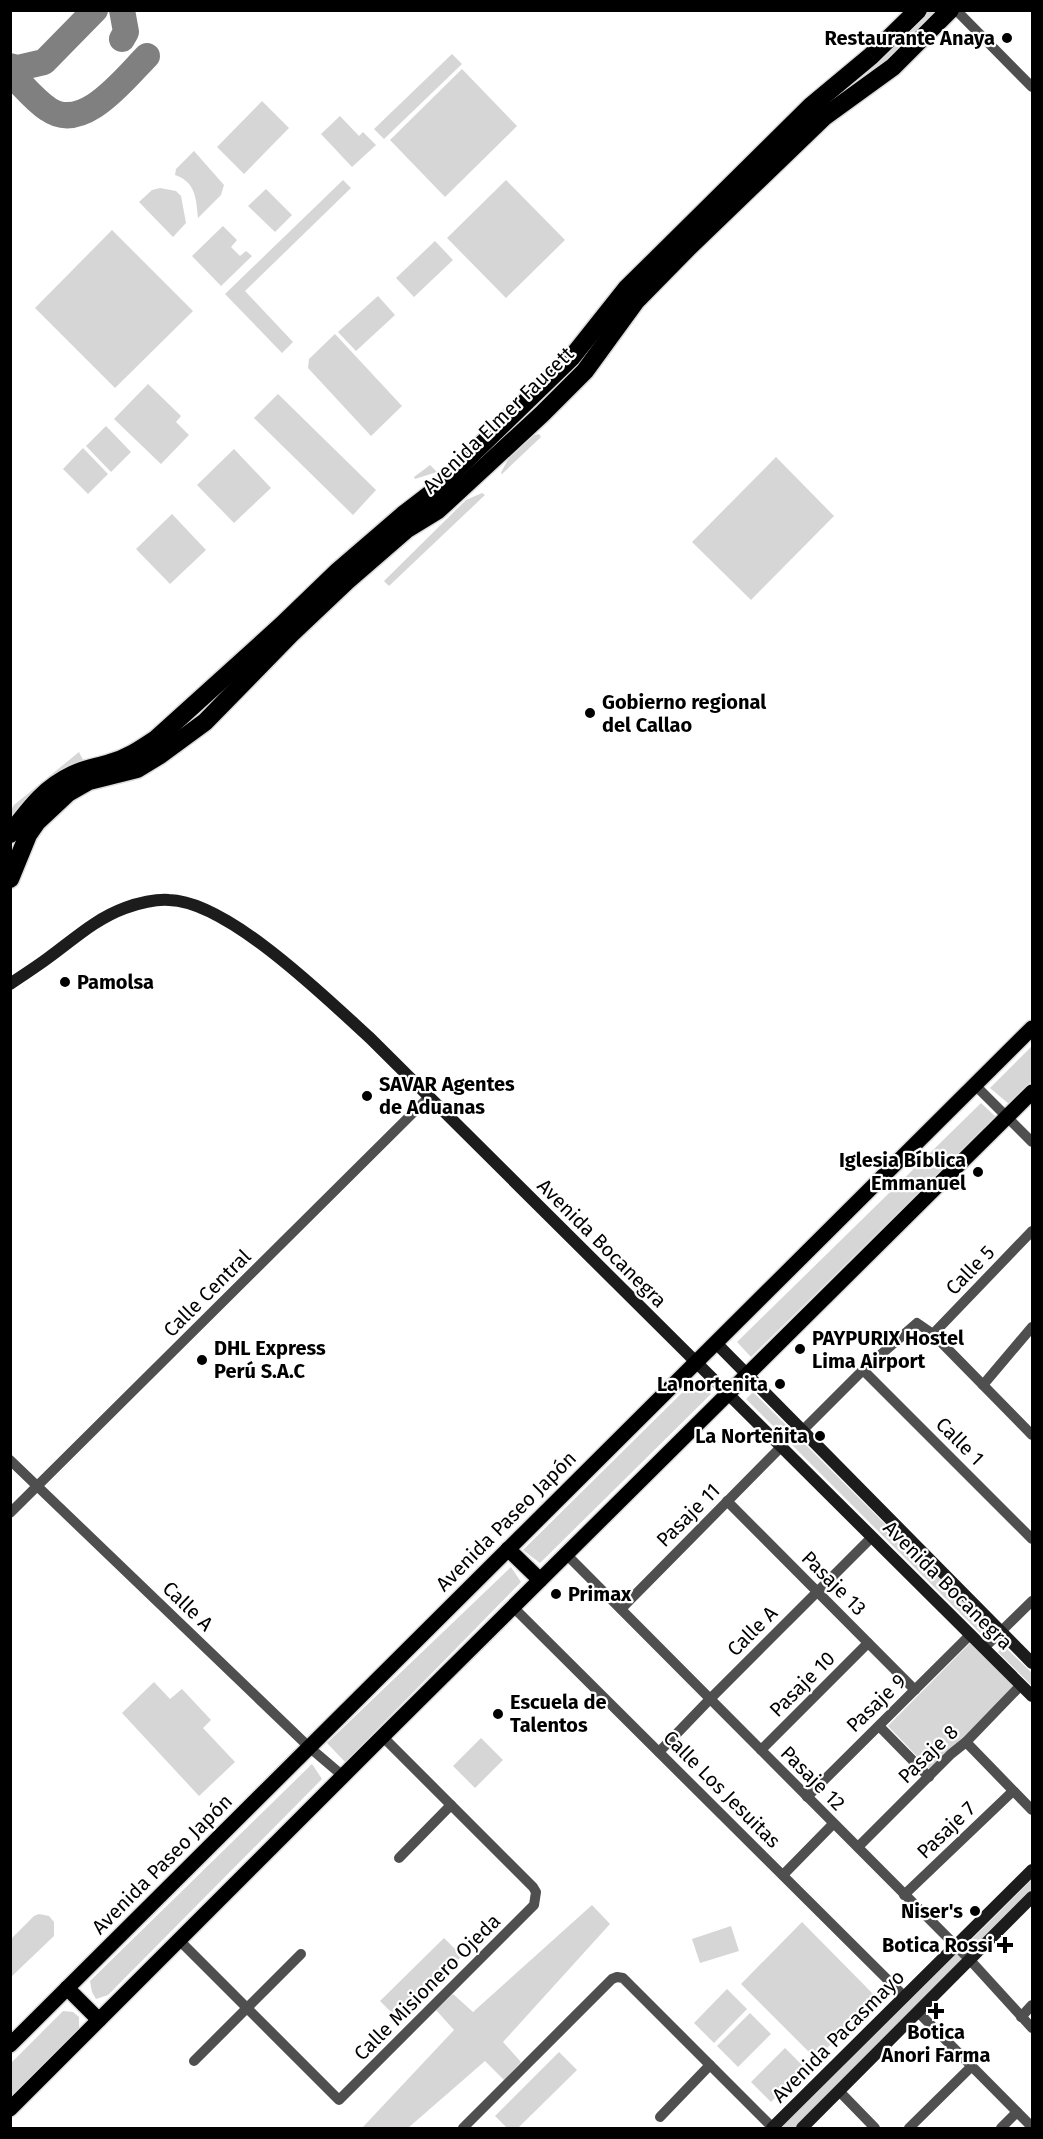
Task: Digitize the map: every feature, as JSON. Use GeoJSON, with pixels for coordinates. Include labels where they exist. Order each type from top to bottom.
{"type":"FeatureCollection","features":[{"type":"Feature","properties":{"kind":"highway","name":"Avenida Elmer Faucett"},"geometry":{"type":"LineString","coordinates":[[10,834],[35,801],[50,788],[80,771],[110,764],[135,753],[156,739],[338,571],[434,492],[572,357],[626,289],[811,106],[871,56],[918,10]]}},
{"type":"Feature","properties":{"kind":"highway","name":"Avenida Elmer Faucett"},"geometry":{"type":"LineString","coordinates":[[10,879],[28,835],[37,822],[68,793],[89,781],[133,771],[160,755],[205,722],[291,634],[339,589],[407,530],[438,510],[542,414],[585,370],[636,301],[689,247],[824,117],[893,67],[950,10]]}},
{"type":"Feature","properties":{"kind":"main road","name":"Avenida Bocanegra"},"geometry":{"type":"LineString","coordinates":[[10,984],[89,927],[125,908],[170,900],[187,903],[222,917],[248,934],[300,975],[370,1038],[1032,1696]]}},
{"type":"Feature","properties":{"kind":"main road","name":"Avenida Paseo Japón"},"geometry":{"type":"LineString","coordinates":[[10,2045],[1032,1028]]}},
{"type":"Feature","properties":{"kind":"main road"},"geometry":{"type":"LineString","coordinates":[[10,2109],[382,1736],[1032,1092]]}},
{"type":"Feature","properties":{"kind":"main road","name":"Avenida Bocanegra"},"geometry":{"type":"LineString","coordinates":[[715,1342],[1032,1663]]}},
{"type":"Feature","properties":{"kind":"main road"},"geometry":{"type":"LineString","coordinates":[[508,1549],[540,1580]]}},
{"type":"Feature","properties":{"kind":"main road","name":"Avenida Pacasmayo"},"geometry":{"type":"LineString","coordinates":[[773,2128],[1032,1870]]}},
{"type":"Feature","properties":{"kind":"main road","name":"Avenida Pacasmayo"},"geometry":{"type":"LineString","coordinates":[[802,2128],[1032,1897]]}},
{"type":"Feature","properties":{"kind":"main road"},"geometry":{"type":"LineString","coordinates":[[68,1988],[99,2020]]}},
{"type":"Feature","properties":{"kind":"main road"},"geometry":{"type":"LineString","coordinates":[[849,2052],[864,2066]]}},
{"type":"Feature","properties":{"kind":"street"},"geometry":{"type":"LineString","coordinates":[[956,10],[1032,87]]}},
{"type":"Feature","properties":{"kind":"street"},"geometry":{"type":"LineString","coordinates":[[975,1085],[1032,1142]]}},
{"type":"Feature","properties":{"kind":"street","name":"Calle Central"},"geometry":{"type":"LineString","coordinates":[[10,1514],[428,1098]]}},
{"type":"Feature","properties":{"kind":"street","name":"Calle 5"},"geometry":{"type":"LineString","coordinates":[[933,1334],[1032,1231]]}},
{"type":"Feature","properties":{"kind":"street"},"geometry":{"type":"LineString","coordinates":[[803,1430],[863,1370],[917,1323],[933,1334],[1032,1435]]}},
{"type":"Feature","properties":{"kind":"street"},"geometry":{"type":"LineString","coordinates":[[983,1385],[1032,1328]]}},
{"type":"Feature","properties":{"kind":"street","name":"Calle 1"},"geometry":{"type":"LineString","coordinates":[[863,1370],[1032,1539]]}},
{"type":"Feature","properties":{"kind":"street","name":"Pasaje 11"},"geometry":{"type":"LineString","coordinates":[[621,1609],[781,1447]]}},
{"type":"Feature","properties":{"kind":"street","name":"Calle A"},"geometry":{"type":"LineString","coordinates":[[10,1460],[309,1747],[343,1776]]}},
{"type":"Feature","properties":{"kind":"street","name":"Pasaje 13"},"geometry":{"type":"LineString","coordinates":[[727,1502],[915,1690]]}},
{"type":"Feature","properties":{"kind":"street","name":"Calle A"},"geometry":{"type":"LineString","coordinates":[[659,1752],[872,1537]]}},
{"type":"Feature","properties":{"kind":"street","name":"Pasaje 12"},"geometry":{"type":"LineString","coordinates":[[566,1554],[970,1960],[1032,2028]]}},
{"type":"Feature","properties":{"kind":"street"},"geometry":{"type":"LineString","coordinates":[[984,1648],[1032,1601]]}},
{"type":"Feature","properties":{"kind":"street","name":"Calle Los Jesuitas"},"geometry":{"type":"LineString","coordinates":[[513,1607],[905,1997]]}},
{"type":"Feature","properties":{"kind":"street","name":"Pasaje 9"},"geometry":{"type":"LineString","coordinates":[[807,1797],[970,1635]]}},
{"type":"Feature","properties":{"kind":"street","name":"Pasaje 10"},"geometry":{"type":"LineString","coordinates":[[761,1750],[868,1643]]}},
{"type":"Feature","properties":{"kind":"street","name":"Pasaje 8"},"geometry":{"type":"LineString","coordinates":[[858,1847],[966,1742],[1021,1684]]}},
{"type":"Feature","properties":{"kind":"street"},"geometry":{"type":"LineString","coordinates":[[879,1726],[929,1777]]}},
{"type":"Feature","properties":{"kind":"street"},"geometry":{"type":"LineString","coordinates":[[382,1736],[451,1805],[399,1858]]}},
{"type":"Feature","properties":{"kind":"street"},"geometry":{"type":"LineString","coordinates":[[966,1742],[1032,1810]]}},
{"type":"Feature","properties":{"kind":"street","name":"Pasaje 7"},"geometry":{"type":"LineString","coordinates":[[904,1895],[1013,1791]]}},
{"type":"Feature","properties":{"kind":"street","name":"Calle Misionero Ojeda"},"geometry":{"type":"LineString","coordinates":[[247,2008],[339,2100],[534,1905],[536,1892],[533,1887],[451,1805]]}},
{"type":"Feature","properties":{"kind":"street"},"geometry":{"type":"LineString","coordinates":[[783,1875],[833,1824]]}},
{"type":"Feature","properties":{"kind":"street"},"geometry":{"type":"LineString","coordinates":[[179,1940],[247,2008]]}},
{"type":"Feature","properties":{"kind":"street"},"geometry":{"type":"LineString","coordinates":[[194,2061],[301,1954]]}},
{"type":"Feature","properties":{"kind":"street"},"geometry":{"type":"LineString","coordinates":[[463,2128],[604,1987],[617,1977],[622,1978],[773,2128]]}},
{"type":"Feature","properties":{"kind":"street"},"geometry":{"type":"LineString","coordinates":[[1022,2017],[1032,2005]]}},
{"type":"Feature","properties":{"kind":"street"},"geometry":{"type":"LineString","coordinates":[[918,2012],[1032,2127]]}},
{"type":"Feature","properties":{"kind":"street"},"geometry":{"type":"LineString","coordinates":[[660,2118],[710,2065]]}},
{"type":"Feature","properties":{"kind":"street"},"geometry":{"type":"LineString","coordinates":[[909,2128],[972,2066]]}},
{"type":"Feature","properties":{"kind":"street"},"geometry":{"type":"LineString","coordinates":[[839,2091],[876,2128]]}},
{"type":"Feature","properties":{"kind":"street"},"geometry":{"type":"LineString","coordinates":[[1001,2128],[1017,2112]]}},
{"type":"Feature","properties":{"kind":"shaded area"},"geometry":{"type":"Polygon","coordinates":[[[927,11],[941,11],[892,57],[870,72],[857,77],[927,11]]]}},
{"type":"Feature","properties":{"kind":"shaded area"},"geometry":{"type":"Polygon","coordinates":[[[452,54],[462,64],[384,139],[374,129],[452,54]]]}},
{"type":"Feature","properties":{"kind":"shaded area"},"geometry":{"type":"Polygon","coordinates":[[[462,69],[517,126],[445,197],[390,140],[462,69]]]}},
{"type":"Feature","properties":{"kind":"shaded area"},"geometry":{"type":"Polygon","coordinates":[[[262,101],[289,128],[244,174],[217,147],[262,101]]]}},
{"type":"Feature","properties":{"kind":"shaded area"},"geometry":{"type":"Polygon","coordinates":[[[340,116],[359,136],[363,132],[376,145],[352,167],[321,134],[340,116]]]}},
{"type":"Feature","properties":{"kind":"shaded area"},"geometry":{"type":"Polygon","coordinates":[[[194,151],[224,185],[221,195],[198,218],[194,192],[187,182],[175,175],[176,169],[194,151]]]}},
{"type":"Feature","properties":{"kind":"shaded area"},"geometry":{"type":"Polygon","coordinates":[[[343,180],[351,188],[245,291],[293,342],[282,353],[225,294],[343,180]]]}},
{"type":"Feature","properties":{"kind":"shaded area"},"geometry":{"type":"Polygon","coordinates":[[[506,180],[565,240],[506,298],[447,238],[506,180]]]}},
{"type":"Feature","properties":{"kind":"shaded area"},"geometry":{"type":"Polygon","coordinates":[[[160,188],[176,191],[181,196],[186,223],[173,237],[139,202],[152,190],[160,188]]]}},
{"type":"Feature","properties":{"kind":"shaded area"},"geometry":{"type":"Polygon","coordinates":[[[266,189],[292,215],[275,232],[248,206],[266,189]]]}},
{"type":"Feature","properties":{"kind":"shaded area"},"geometry":{"type":"Polygon","coordinates":[[[223,226],[237,240],[231,247],[240,256],[246,251],[252,256],[221,286],[192,256],[223,226]]]}},
{"type":"Feature","properties":{"kind":"shaded area"},"geometry":{"type":"Polygon","coordinates":[[[112,230],[193,311],[115,388],[35,308],[112,230]]]}},
{"type":"Feature","properties":{"kind":"shaded area"},"geometry":{"type":"Polygon","coordinates":[[[435,241],[453,260],[414,297],[396,278],[435,241]]]}},
{"type":"Feature","properties":{"kind":"shaded area"},"geometry":{"type":"Polygon","coordinates":[[[378,296],[395,315],[356,351],[338,332],[378,296]]]}},
{"type":"Feature","properties":{"kind":"shaded area"},"geometry":{"type":"Polygon","coordinates":[[[335,334],[402,406],[371,436],[308,368],[309,359],[335,334]]]}},
{"type":"Feature","properties":{"kind":"shaded area"},"geometry":{"type":"Polygon","coordinates":[[[148,384],[181,416],[176,422],[189,435],[161,464],[114,419],[148,384]]]}},
{"type":"Feature","properties":{"kind":"shaded area"},"geometry":{"type":"Polygon","coordinates":[[[278,394],[376,490],[353,515],[254,418],[278,394]]]}},
{"type":"Feature","properties":{"kind":"shaded area"},"geometry":{"type":"Polygon","coordinates":[[[106,426],[131,452],[111,472],[86,446],[106,426]]]}},
{"type":"Feature","properties":{"kind":"shaded area"},"geometry":{"type":"Polygon","coordinates":[[[539,434],[541,437],[502,474],[511,455],[520,444],[539,434]]]}},
{"type":"Feature","properties":{"kind":"shaded area"},"geometry":{"type":"Polygon","coordinates":[[[83,448],[108,474],[88,494],[63,469],[83,448]]]}},
{"type":"Feature","properties":{"kind":"shaded area"},"geometry":{"type":"Polygon","coordinates":[[[234,449],[271,488],[234,523],[197,485],[234,449]]]}},
{"type":"Feature","properties":{"kind":"shaded area"},"geometry":{"type":"Polygon","coordinates":[[[776,457],[834,516],[751,600],[692,542],[776,457]]]}},
{"type":"Feature","properties":{"kind":"shaded area"},"geometry":{"type":"Polygon","coordinates":[[[430,465],[437,472],[415,479],[414,477],[430,465]]]}},
{"type":"Feature","properties":{"kind":"shaded area"},"geometry":{"type":"Polygon","coordinates":[[[482,493],[485,495],[389,586],[384,581],[466,500],[482,493]]]}},
{"type":"Feature","properties":{"kind":"shaded area"},"geometry":{"type":"Polygon","coordinates":[[[172,514],[206,550],[170,584],[136,549],[172,514]]]}},
{"type":"Feature","properties":{"kind":"shaded area"},"geometry":{"type":"Polygon","coordinates":[[[79,752],[83,764],[11,824],[11,810],[14,805],[79,752]]]}},
{"type":"Feature","properties":{"kind":"shaded area"},"geometry":{"type":"Polygon","coordinates":[[[1032,1046],[1032,1081],[1009,1104],[990,1088],[1032,1046]]]}},
{"type":"Feature","properties":{"kind":"shaded area"},"geometry":{"type":"Polygon","coordinates":[[[981,1103],[996,1117],[751,1357],[737,1342],[981,1103]]]}},
{"type":"Feature","properties":{"kind":"shaded area"},"geometry":{"type":"Polygon","coordinates":[[[696,1379],[711,1394],[540,1563],[523,1550],[696,1379]]]}},
{"type":"Feature","properties":{"kind":"shaded area"},"geometry":{"type":"Polygon","coordinates":[[[753,1392],[987,1626],[980,1633],[746,1399],[753,1392]]]}},
{"type":"Feature","properties":{"kind":"shaded area"},"geometry":{"type":"Polygon","coordinates":[[[511,1567],[521,1582],[345,1762],[327,1743],[511,1567]]]}},
{"type":"Feature","properties":{"kind":"shaded area"},"geometry":{"type":"Polygon","coordinates":[[[970,1643],[1015,1687],[931,1771],[888,1726],[970,1643]]]}},
{"type":"Feature","properties":{"kind":"shaded area"},"geometry":{"type":"Polygon","coordinates":[[[1004,1646],[1032,1673],[1032,1686],[998,1652],[1004,1646]]]}},
{"type":"Feature","properties":{"kind":"shaded area"},"geometry":{"type":"Polygon","coordinates":[[[154,1682],[170,1699],[182,1689],[211,1720],[203,1728],[235,1762],[199,1796],[122,1713],[154,1682]]]}},
{"type":"Feature","properties":{"kind":"shaded area"},"geometry":{"type":"Polygon","coordinates":[[[481,1738],[503,1760],[475,1788],[453,1766],[481,1738]]]}},
{"type":"Feature","properties":{"kind":"shaded area"},"geometry":{"type":"Polygon","coordinates":[[[312,1764],[322,1779],[108,1995],[96,1999],[90,1981],[312,1764]]]}},
{"type":"Feature","properties":{"kind":"shaded area"},"geometry":{"type":"Polygon","coordinates":[[[1032,1879],[1032,1893],[970,1952],[968,1951],[967,1944],[1032,1879]]]}},
{"type":"Feature","properties":{"kind":"shaded area"},"geometry":{"type":"Polygon","coordinates":[[[592,1905],[610,1924],[503,2042],[521,2062],[504,2080],[485,2061],[408,2128],[362,2128],[454,2030],[436,2010],[453,1994],[473,2012],[592,1905]]]}},
{"type":"Feature","properties":{"kind":"shaded area"},"geometry":{"type":"Polygon","coordinates":[[[39,1914],[49,1916],[54,1922],[54,1936],[11,1977],[11,1939],[34,1916],[39,1914]]]}},
{"type":"Feature","properties":{"kind":"shaded area"},"geometry":{"type":"Polygon","coordinates":[[[802,1922],[877,1998],[816,2059],[741,1984],[802,1922]]]}},
{"type":"Feature","properties":{"kind":"shaded area"},"geometry":{"type":"Polygon","coordinates":[[[731,1926],[739,1951],[700,1963],[692,1939],[731,1926]]]}},
{"type":"Feature","properties":{"kind":"shaded area"},"geometry":{"type":"Polygon","coordinates":[[[444,1938],[462,1956],[398,2019],[380,2001],[444,1938]]]}},
{"type":"Feature","properties":{"kind":"shaded area"},"geometry":{"type":"Polygon","coordinates":[[[955,1946],[970,1960],[802,2128],[773,2128],[955,1946]]]}},
{"type":"Feature","properties":{"kind":"shaded area"},"geometry":{"type":"Polygon","coordinates":[[[727,1989],[747,2009],[714,2043],[694,2023],[727,1989]]]}},
{"type":"Feature","properties":{"kind":"shaded area"},"geometry":{"type":"Polygon","coordinates":[[[63,2011],[73,2012],[79,2017],[79,2029],[11,2097],[11,2063],[63,2011]]]}},
{"type":"Feature","properties":{"kind":"shaded area"},"geometry":{"type":"Polygon","coordinates":[[[750,2013],[771,2034],[738,2067],[717,2046],[750,2013]]]}},
{"type":"Feature","properties":{"kind":"shaded area"},"geometry":{"type":"Polygon","coordinates":[[[785,2048],[805,2068],[771,2102],[751,2082],[785,2048]]]}},
{"type":"Feature","properties":{"kind":"shaded area"},"geometry":{"type":"Polygon","coordinates":[[[559,2052],[577,2070],[518,2128],[507,2128],[495,2116],[559,2052]]]}},
{"type":"Feature","properties":{"kind":"taxiway"},"geometry":{"type":"LineString","coordinates":[[10,66],[18,68],[44,62],[95,10]]}},
{"type":"Feature","properties":{"kind":"taxiway"},"geometry":{"type":"LineString","coordinates":[[122,10],[126,32],[122,39]]}},
{"type":"Feature","properties":{"kind":"taxiway"},"geometry":{"type":"LineString","coordinates":[[10,73],[48,109],[61,115],[75,114],[89,109],[102,100],[147,56]]}},
{"type":"Feature","properties":{"kind":"place","name":"Restaurante Anaya"},"geometry":{"type":"Point","coordinates":[1007,38]}},
{"type":"Feature","properties":{"kind":"place","name":"Gobierno regional del Callao"},"geometry":{"type":"Point","coordinates":[590,713]}},
{"type":"Feature","properties":{"kind":"place","name":"Pamolsa"},"geometry":{"type":"Point","coordinates":[65,982]}},
{"type":"Feature","properties":{"kind":"place","name":"SAVAR Agentes de Aduanas"},"geometry":{"type":"Point","coordinates":[367,1096]}},
{"type":"Feature","properties":{"kind":"place","name":"Iglesia Bíblica Emmanuel"},"geometry":{"type":"Point","coordinates":[978,1172]}},
{"type":"Feature","properties":{"kind":"place","name":"PAYPURIX Hostel Lima Airport"},"geometry":{"type":"Point","coordinates":[800,1349]}},
{"type":"Feature","properties":{"kind":"place","name":"DHL Express Perú S.A.C"},"geometry":{"type":"Point","coordinates":[202,1360]}},
{"type":"Feature","properties":{"kind":"place","name":"La nortenita"},"geometry":{"type":"Point","coordinates":[780,1384]}},
{"type":"Feature","properties":{"kind":"place","name":"La Norteñita"},"geometry":{"type":"Point","coordinates":[820,1436]}},
{"type":"Feature","properties":{"kind":"place","name":"Primax"},"geometry":{"type":"Point","coordinates":[556,1594]}},
{"type":"Feature","properties":{"kind":"place","name":"Escuela de Talentos"},"geometry":{"type":"Point","coordinates":[498,1714]}},
{"type":"Feature","properties":{"kind":"place","name":"Niser's"},"geometry":{"type":"Point","coordinates":[975,1911]}},
{"type":"Feature","properties":{"kind":"place","name":"Botica Rossi"},"geometry":{"type":"Point","coordinates":[1005,1945]}},
{"type":"Feature","properties":{"kind":"place","name":"Botica Anori Farma"},"geometry":{"type":"Point","coordinates":[936,2011]}}]}
